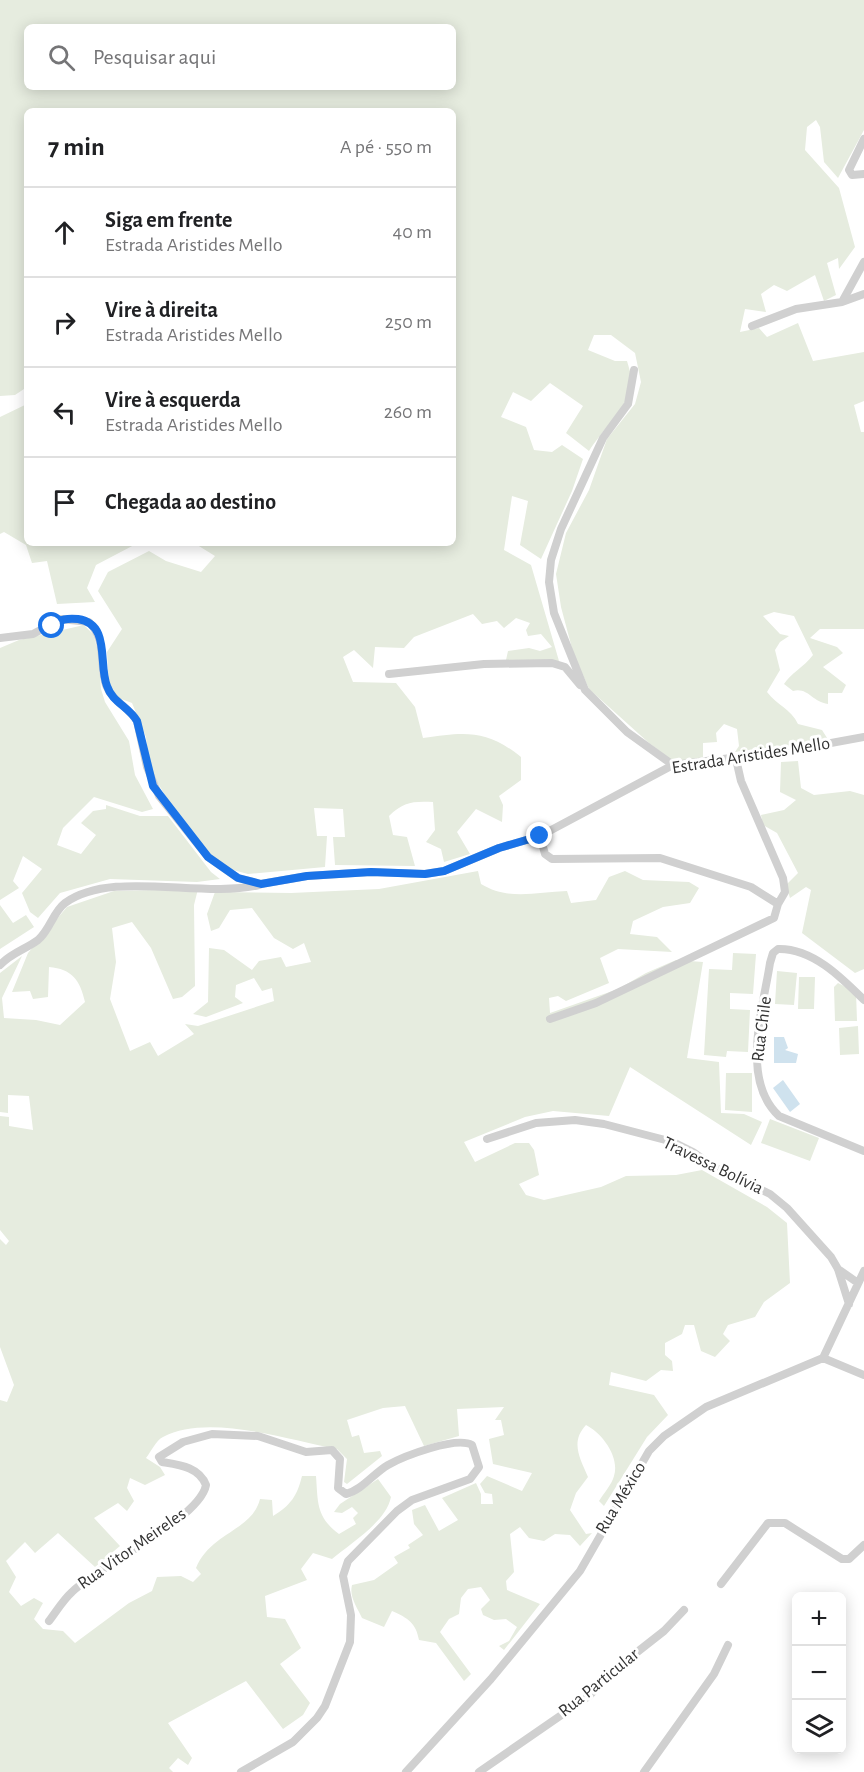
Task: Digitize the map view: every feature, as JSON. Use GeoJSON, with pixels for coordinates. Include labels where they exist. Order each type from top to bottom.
{"type":"FeatureCollection","features":[{"type":"Feature","properties":{"kind":"street"},"geometry":{"type":"LineString","coordinates":[[864,139],[849,170],[852,175],[864,174]]}},
{"type":"Feature","properties":{"kind":"street"},"geometry":{"type":"LineString","coordinates":[[842,302],[864,262]]}},
{"type":"Feature","properties":{"kind":"street"},"geometry":{"type":"LineString","coordinates":[[752,326],[796,309],[842,302],[864,294]]}},
{"type":"Feature","properties":{"kind":"street"},"geometry":{"type":"LineString","coordinates":[[585,690],[554,613],[549,582],[550,560],[589,464],[603,438],[628,404],[634,370]]}},
{"type":"Feature","properties":{"kind":"street","name":"Estrada Aristides Mello"},"geometry":{"type":"LineString","coordinates":[[0,638],[33,634],[61,619],[89,622],[101,641],[109,691],[133,713],[137,721],[147,767],[156,791],[208,857],[238,878],[261,884],[307,876],[371,872],[425,874],[444,871],[499,848],[540,836],[674,765],[736,759],[864,737]]}},
{"type":"Feature","properties":{"kind":"street"},"geometry":{"type":"LineString","coordinates":[[389,674],[484,663],[559,663],[627,732],[674,765]]}},
{"type":"Feature","properties":{"kind":"street"},"geometry":{"type":"LineString","coordinates":[[550,1019],[596,1003],[774,918],[785,892],[783,878],[776,857],[741,781],[736,759]]}},
{"type":"Feature","properties":{"kind":"street"},"geometry":{"type":"LineString","coordinates":[[540,836],[545,854],[552,859],[660,858],[751,887],[778,904]]}},
{"type":"Feature","properties":{"kind":"street"},"geometry":{"type":"LineString","coordinates":[[0,965],[6,958],[38,940],[59,909],[76,897],[108,887],[136,885],[178,890],[236,890],[261,884]]}},
{"type":"Feature","properties":{"kind":"street","name":"Rua Chile"},"geometry":{"type":"LineString","coordinates":[[864,999],[827,967],[800,951],[778,949],[773,953],[770,963],[756,1068],[768,1106],[779,1116],[864,1151]]}},
{"type":"Feature","properties":{"kind":"street","name":"Travessa Bolívia"},"geometry":{"type":"LineString","coordinates":[[487,1139],[536,1123],[575,1120],[604,1124],[673,1142],[693,1152],[714,1167],[770,1194],[787,1209],[812,1239],[831,1257],[838,1269],[849,1304]]}},
{"type":"Feature","properties":{"kind":"street","name":"Travessa Bolívia"},"geometry":{"type":"LineString","coordinates":[[838,1269],[858,1283]]}},
{"type":"Feature","properties":{"kind":"street"},"geometry":{"type":"LineString","coordinates":[[864,1273],[823,1358],[864,1375]]}},
{"type":"Feature","properties":{"kind":"street","name":"Rua México"},"geometry":{"type":"LineString","coordinates":[[406,1772],[491,1679],[580,1571],[650,1450],[664,1436],[706,1407],[823,1358]]}},
{"type":"Feature","properties":{"kind":"street","name":"Rua Vitor Meireles"},"geometry":{"type":"LineString","coordinates":[[49,1621],[72,1592],[145,1544],[201,1499],[206,1485],[201,1475],[182,1465],[162,1462],[159,1457],[183,1442],[212,1434],[232,1434],[258,1436],[300,1451],[332,1450],[340,1459],[338,1488],[346,1494],[388,1465],[439,1446],[466,1442],[472,1445],[477,1454],[479,1467],[470,1479],[412,1500],[397,1511],[348,1561],[343,1576],[351,1615],[350,1642],[325,1706],[317,1718],[293,1742],[241,1772]]}},
{"type":"Feature","properties":{"kind":"street"},"geometry":{"type":"LineString","coordinates":[[720,1584],[768,1523],[785,1523],[842,1559],[849,1559],[864,1545]]}},
{"type":"Feature","properties":{"kind":"street","name":"Rua Particular"},"geometry":{"type":"LineString","coordinates":[[479,1772],[589,1696],[613,1671],[664,1631],[684,1610]]}},
{"type":"Feature","properties":{"kind":"street"},"geometry":{"type":"LineString","coordinates":[[644,1772],[714,1674],[728,1645]]}},
{"type":"Feature","properties":{"kind":"shaded area"},"geometry":{"type":"Polygon","coordinates":[[[0,0],[864,0],[864,130],[838,178],[824,162],[820,127],[816,120],[807,127],[805,150],[839,188],[855,247],[839,269],[838,258],[827,263],[836,295],[824,301],[815,275],[787,291],[774,285],[761,294],[766,312],[745,309],[740,332],[759,328],[767,337],[798,323],[813,361],[864,352],[864,401],[854,405],[861,432],[864,432],[864,629],[820,629],[810,638],[837,647],[843,653],[823,667],[846,685],[842,693],[828,693],[828,704],[818,701],[803,691],[793,691],[784,684],[813,655],[794,616],[774,612],[763,616],[780,634],[789,636],[780,642],[775,650],[780,670],[767,692],[792,714],[798,724],[822,730],[829,741],[735,752],[739,746],[737,729],[724,724],[716,733],[717,742],[703,743],[703,760],[673,761],[649,743],[589,689],[573,652],[561,607],[556,574],[566,533],[589,490],[607,439],[635,404],[641,382],[635,353],[611,335],[594,335],[588,350],[615,361],[627,361],[632,384],[621,408],[589,451],[566,433],[583,406],[550,383],[531,401],[513,392],[501,417],[526,427],[534,450],[552,452],[562,445],[583,459],[572,491],[541,559],[520,545],[528,501],[512,496],[504,550],[531,565],[559,661],[506,660],[508,651],[529,648],[540,651],[552,647],[541,634],[528,636],[526,630],[530,623],[516,618],[504,628],[497,621],[482,624],[473,614],[414,637],[404,648],[375,647],[373,668],[354,650],[343,657],[353,682],[396,683],[415,707],[423,738],[451,734],[486,737],[497,741],[521,757],[521,780],[499,796],[503,805],[502,822],[476,809],[457,832],[470,854],[444,862],[441,849],[426,842],[435,830],[433,802],[409,803],[389,816],[393,835],[407,837],[415,866],[335,865],[333,837],[345,837],[343,809],[314,808],[317,836],[327,836],[325,867],[248,874],[218,866],[176,814],[149,768],[146,737],[132,703],[113,696],[109,689],[107,652],[122,629],[98,591],[108,572],[149,551],[166,561],[201,572],[215,556],[199,546],[456,546],[456,108],[24,108],[24,389],[15,395],[0,396],[0,0]]]}},
{"type":"Feature","properties":{"kind":"shaded area"},"geometry":{"type":"Polygon","coordinates":[[[24,405],[24,544],[4,532],[0,534],[0,417],[24,405]]]}},
{"type":"Feature","properties":{"kind":"shaded area"},"geometry":{"type":"Polygon","coordinates":[[[26,546],[132,546],[96,565],[87,588],[95,602],[57,604],[47,561],[32,563],[26,546]]]}},
{"type":"Feature","properties":{"kind":"shaded area"},"geometry":{"type":"Polygon","coordinates":[[[84,625],[93,634],[98,651],[101,689],[105,702],[129,741],[135,775],[153,809],[142,812],[94,797],[63,828],[57,845],[81,854],[96,835],[81,823],[93,811],[106,809],[106,805],[140,816],[168,816],[211,872],[220,879],[197,882],[110,879],[60,893],[38,918],[30,912],[22,893],[42,869],[23,856],[13,881],[19,888],[0,900],[0,648],[19,640],[84,625]]]}},
{"type":"Feature","properties":{"kind":"shaded area"},"geometry":{"type":"Polygon","coordinates":[[[798,761],[801,788],[814,795],[850,791],[864,795],[864,969],[855,973],[802,933],[811,890],[806,887],[790,898],[786,885],[798,873],[777,833],[763,825],[761,815],[784,810],[796,800],[780,792],[781,762],[798,761]]]}},
{"type":"Feature","properties":{"kind":"shaded area"},"geometry":{"type":"Polygon","coordinates":[[[478,871],[481,884],[491,889],[512,894],[567,891],[571,903],[596,900],[609,877],[625,871],[643,880],[689,882],[699,888],[690,903],[663,907],[633,921],[630,934],[657,937],[672,952],[618,949],[600,958],[609,983],[566,1001],[558,996],[549,998],[550,1013],[618,989],[676,960],[703,962],[687,1058],[719,1062],[721,1113],[744,1114],[762,1122],[751,1145],[630,1067],[609,1116],[553,1111],[525,1117],[464,1142],[475,1162],[515,1143],[529,1143],[534,1150],[539,1175],[519,1184],[526,1195],[544,1200],[601,1187],[626,1176],[676,1175],[702,1170],[767,1207],[787,1223],[790,1283],[764,1302],[755,1317],[728,1325],[723,1334],[730,1341],[715,1357],[701,1351],[694,1325],[685,1325],[682,1334],[665,1343],[665,1355],[672,1361],[673,1371],[661,1370],[646,1381],[611,1372],[609,1385],[654,1395],[668,1415],[647,1437],[604,1506],[599,1501],[613,1479],[615,1469],[612,1454],[608,1446],[592,1429],[586,1425],[581,1431],[577,1444],[588,1477],[576,1493],[570,1510],[586,1534],[592,1533],[580,1546],[570,1535],[555,1534],[544,1541],[529,1538],[520,1527],[510,1534],[514,1572],[506,1581],[507,1590],[540,1604],[504,1650],[499,1646],[509,1641],[517,1627],[506,1619],[494,1620],[483,1615],[481,1609],[490,1600],[481,1587],[468,1589],[461,1598],[459,1614],[449,1619],[440,1632],[471,1674],[464,1681],[436,1643],[419,1640],[413,1625],[403,1616],[392,1611],[384,1627],[362,1618],[351,1589],[352,1585],[374,1580],[398,1563],[394,1557],[410,1548],[408,1545],[423,1535],[414,1524],[412,1510],[425,1505],[439,1531],[458,1520],[442,1498],[476,1483],[481,1494],[481,1504],[493,1504],[492,1494],[485,1493],[480,1484],[487,1476],[522,1491],[532,1473],[493,1464],[489,1439],[504,1435],[501,1420],[495,1420],[504,1407],[457,1409],[459,1436],[424,1446],[405,1406],[383,1408],[347,1420],[352,1437],[359,1435],[364,1453],[380,1451],[382,1456],[347,1484],[344,1482],[347,1459],[337,1449],[273,1435],[225,1428],[202,1427],[181,1430],[163,1437],[146,1458],[160,1467],[165,1475],[145,1485],[130,1478],[127,1488],[134,1501],[127,1511],[118,1503],[94,1518],[120,1546],[95,1567],[58,1533],[35,1553],[25,1542],[6,1561],[16,1577],[9,1592],[21,1606],[34,1598],[43,1603],[34,1619],[43,1629],[63,1631],[75,1643],[129,1603],[152,1591],[157,1577],[181,1576],[193,1582],[201,1574],[196,1568],[203,1556],[211,1547],[249,1518],[256,1510],[260,1499],[272,1500],[273,1516],[292,1499],[302,1476],[316,1476],[318,1501],[322,1515],[331,1528],[339,1534],[356,1524],[353,1518],[358,1513],[352,1507],[342,1513],[334,1512],[340,1504],[378,1479],[391,1497],[388,1506],[375,1523],[332,1559],[313,1553],[301,1569],[307,1580],[265,1596],[267,1617],[285,1619],[301,1648],[280,1664],[310,1703],[303,1715],[283,1729],[246,1681],[168,1723],[192,1758],[188,1765],[178,1758],[169,1768],[173,1772],[0,1772],[0,1400],[7,1402],[14,1385],[0,1347],[0,1239],[6,1245],[9,1241],[0,1230],[0,1116],[9,1117],[9,1126],[33,1130],[29,1096],[8,1095],[8,1113],[0,1112],[0,973],[22,956],[2,998],[4,1018],[36,1020],[60,1025],[85,1002],[77,982],[69,973],[49,967],[48,997],[33,999],[30,991],[12,992],[28,953],[67,907],[114,891],[198,889],[194,905],[195,986],[182,997],[173,999],[151,948],[132,922],[112,928],[116,962],[110,999],[130,1051],[150,1042],[158,1056],[194,1034],[185,1024],[198,1026],[274,1001],[272,988],[262,991],[254,978],[236,985],[235,997],[243,1003],[206,1017],[193,1014],[208,1002],[209,948],[224,950],[252,970],[259,961],[281,957],[286,967],[311,962],[304,943],[293,949],[274,938],[252,908],[230,910],[219,928],[211,931],[207,914],[215,892],[291,893],[379,889],[478,871]]]}},
{"type":"Feature","properties":{"kind":"shaded area"},"geometry":{"type":"Polygon","coordinates":[[[0,905],[13,923],[26,915],[34,927],[0,949],[0,905]]]}},
{"type":"Feature","properties":{"kind":"shaded area"},"geometry":{"type":"Polygon","coordinates":[[[733,953],[756,954],[753,994],[730,993],[730,1009],[750,1010],[748,1052],[727,1051],[726,1057],[704,1055],[709,969],[732,970],[733,953]]]}},
{"type":"Feature","properties":{"kind":"shaded area"},"geometry":{"type":"Polygon","coordinates":[[[777,971],[797,973],[794,1005],[775,1004],[777,971]]]}},
{"type":"Feature","properties":{"kind":"shaded area"},"geometry":{"type":"Polygon","coordinates":[[[799,977],[815,977],[814,1009],[798,1009],[799,977]]]}},
{"type":"Feature","properties":{"kind":"shaded area"},"geometry":{"type":"Polygon","coordinates":[[[838,983],[856,992],[857,1021],[835,1021],[834,987],[838,983]]]}},
{"type":"Feature","properties":{"kind":"shaded area"},"geometry":{"type":"Polygon","coordinates":[[[858,1026],[859,1054],[840,1055],[839,1028],[858,1026]]]}},
{"type":"Feature","properties":{"kind":"shaded area"},"geometry":{"type":"Polygon","coordinates":[[[726,1073],[752,1073],[752,1112],[725,1110],[726,1073]]]}},
{"type":"Feature","properties":{"kind":"shaded area"},"geometry":{"type":"Polygon","coordinates":[[[770,1119],[819,1138],[810,1161],[761,1143],[770,1119]]]}},
{"type":"Feature","properties":{"kind":"water"},"geometry":{"type":"Polygon","coordinates":[[[774,1037],[784,1037],[788,1048],[785,1050],[798,1054],[796,1063],[774,1063],[774,1037]]]}},
{"type":"Feature","properties":{"kind":"water"},"geometry":{"type":"Polygon","coordinates":[[[783,1080],[800,1104],[790,1112],[773,1088],[783,1080]]]}},
{"type":"Feature","properties":{"kind":"route"},"geometry":{"type":"LineString","coordinates":[[52,626],[61,619],[71,619],[89,622],[96,629],[101,641],[106,685],[112,696],[133,713],[137,721],[153,786],[191,838],[208,857],[223,870],[238,878],[261,884],[307,876],[371,872],[425,874],[444,871],[499,848],[540,836]]}}]}
